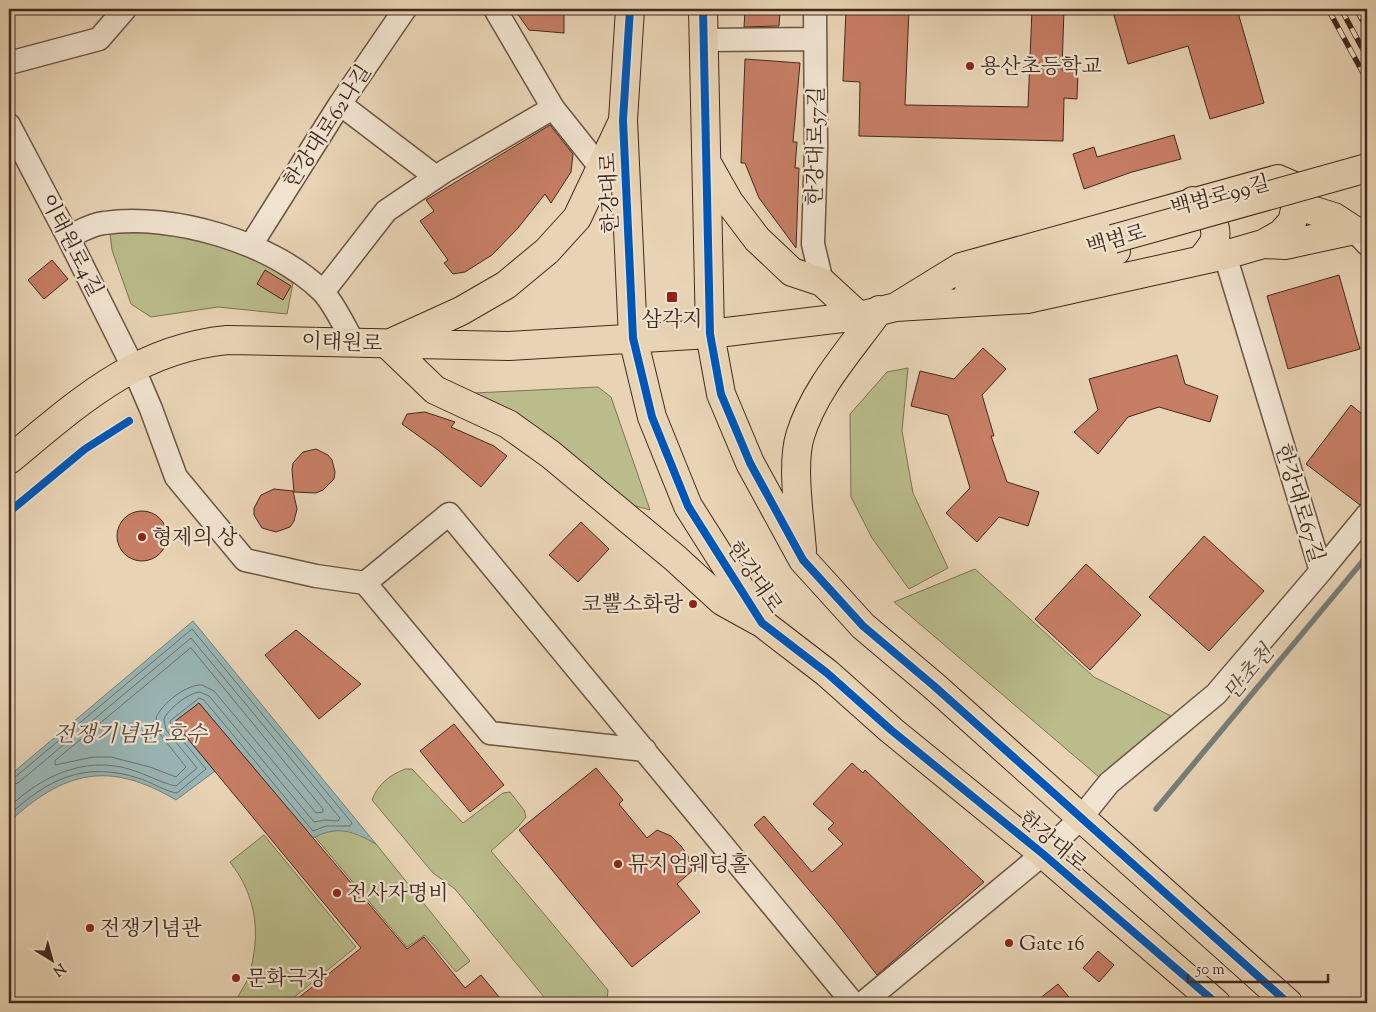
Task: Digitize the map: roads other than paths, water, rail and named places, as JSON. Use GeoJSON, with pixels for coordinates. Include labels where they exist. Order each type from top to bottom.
{"type":"FeatureCollection","features":[{"type":"Feature","properties":{"kind":"main road","name":"한강대로"},"geometry":{"type":"LineString","coordinates":[[630,9],[623,120],[633,338],[652,417],[688,506],[762,623],[827,673],[891,730],[1043,854],[1216,1003]]}},
{"type":"Feature","properties":{"kind":"main road","name":"한강대로"},"geometry":{"type":"LineString","coordinates":[[703,9],[710,334],[721,394],[750,463],[803,560],[863,626],[934,686],[1288,1003]]}},
{"type":"Feature","properties":{"kind":"main road"},"geometry":{"type":"LineString","coordinates":[[623,120],[577,218],[540,257],[506,285],[461,311],[387,344],[435,390],[501,420],[550,454],[674,558],[722,601],[762,623]]}},
{"type":"Feature","properties":{"kind":"main road"},"geometry":{"type":"LineString","coordinates":[[707,162],[729,202],[757,239],[792,272],[822,282],[878,311],[815,400],[799,437],[796,476],[803,560]]}},
{"type":"Feature","properties":{"kind":"main road","name":"백범로"},"geometry":{"type":"LineString","coordinates":[[710,334],[878,311],[993,284],[1367,168]]}},
{"type":"Feature","properties":{"kind":"main road","name":"백범로99길"},"geometry":{"type":"LineString","coordinates":[[1278,179],[1286,181],[1296,192],[1298,206],[1292,222],[1281,234],[1263,244],[1213,258],[1027,299],[878,311],[961,267],[1193,201],[1278,179]]}},
{"type":"Feature","properties":{"kind":"main road","name":"백범로"},"geometry":{"type":"LineString","coordinates":[[1115,245],[1367,180]]}},
{"type":"Feature","properties":{"kind":"main road"},"geometry":{"type":"LineString","coordinates":[[1193,201],[1206,210],[1212,220],[1215,234],[1213,258]]}},
{"type":"Feature","properties":{"kind":"main road"},"geometry":{"type":"LineString","coordinates":[[1298,206],[1334,217],[1361,237]]}},
{"type":"Feature","properties":{"kind":"main road"},"geometry":{"type":"LineString","coordinates":[[1263,244],[1285,245],[1361,237]]}},
{"type":"Feature","properties":{"kind":"main road","name":"이태원로"},"geometry":{"type":"LineString","coordinates":[[9,460],[89,395],[133,367],[178,349],[210,342],[256,340],[509,346],[710,334]]}},
{"type":"Feature","properties":{"kind":"street"},"geometry":{"type":"LineString","coordinates":[[9,63],[99,39],[125,9]]}},
{"type":"Feature","properties":{"kind":"street","name":"한강대로62나길"},"geometry":{"type":"LineString","coordinates":[[251,244],[340,104],[405,9]]}},
{"type":"Feature","properties":{"kind":"street"},"geometry":{"type":"LineString","coordinates":[[495,9],[553,108],[600,167]]}},
{"type":"Feature","properties":{"kind":"street","name":"한강대로57길"},"geometry":{"type":"LineString","coordinates":[[816,9],[816,148],[813,244],[822,282]]}},
{"type":"Feature","properties":{"kind":"street"},"geometry":{"type":"LineString","coordinates":[[704,40],[815,39]]}},
{"type":"Feature","properties":{"kind":"street"},"geometry":{"type":"LineString","coordinates":[[340,104],[436,177]]}},
{"type":"Feature","properties":{"kind":"street"},"geometry":{"type":"LineString","coordinates":[[323,292],[386,210],[436,177],[553,108]]}},
{"type":"Feature","properties":{"kind":"street","name":"이태원로4길"},"geometry":{"type":"LineString","coordinates":[[9,125],[133,367],[176,477],[245,560],[316,576],[365,582]]}},
{"type":"Feature","properties":{"kind":"street"},"geometry":{"type":"LineString","coordinates":[[68,237],[102,223],[157,221],[251,244],[282,261],[323,292],[354,343]]}},
{"type":"Feature","properties":{"kind":"street","name":"한강대로67길"},"geometry":{"type":"LineString","coordinates":[[863,1003],[1043,854],[1080,818],[1109,783],[1216,694],[1321,571],[1213,258]]}},
{"type":"Feature","properties":{"kind":"street"},"geometry":{"type":"LineString","coordinates":[[644,750],[490,733],[365,582],[449,514],[644,750],[853,1003]]}},
{"type":"Feature","properties":{"kind":"street"},"geometry":{"type":"LineString","coordinates":[[1321,571],[1367,515]]}},
{"type":"Feature","properties":{"kind":"water","name":"전쟁기념관 호수"},"geometry":{"type":"Polygon","coordinates":[[[193,621],[376,844],[345,831],[330,832],[313,838],[199,703],[174,723],[215,771],[176,800],[152,787],[129,779],[108,776],[88,777],[68,782],[49,791],[9,822],[9,776],[193,621]]]}},
{"type":"Feature","properties":{"kind":"waterway","name":"만초천"},"geometry":{"type":"LineString","coordinates":[[1156,809],[1367,556]]}},
{"type":"Feature","properties":{"kind":"railway"},"geometry":{"type":"LineString","coordinates":[[1328,9],[1367,80]]}},
{"type":"Feature","properties":{"kind":"railway"},"geometry":{"type":"LineString","coordinates":[[1341,9],[1367,57]]}},
{"type":"Feature","properties":{"kind":"railway"},"geometry":{"type":"LineString","coordinates":[[1356,9],[1367,28]]}},
{"type":"Feature","properties":{"kind":"place","name":"용산초등학교"},"geometry":{"type":"Point","coordinates":[970,66]}},
{"type":"Feature","properties":{"kind":"place","name":"삼각지"},"geometry":{"type":"Point","coordinates":[672,297]}},
{"type":"Feature","properties":{"kind":"place","name":"형제의 상"},"geometry":{"type":"Point","coordinates":[142,537]}},
{"type":"Feature","properties":{"kind":"place","name":"코뿔소화랑"},"geometry":{"type":"Point","coordinates":[693,604]}},
{"type":"Feature","properties":{"kind":"place","name":"뮤지엄웨딩홀"},"geometry":{"type":"Point","coordinates":[618,864]}},
{"type":"Feature","properties":{"kind":"place","name":"전사자명비"},"geometry":{"type":"Point","coordinates":[337,893]}},
{"type":"Feature","properties":{"kind":"place","name":"전쟁기념관"},"geometry":{"type":"Point","coordinates":[90,928]}},
{"type":"Feature","properties":{"kind":"place","name":"Gate 16"},"geometry":{"type":"Point","coordinates":[1009,943]}},
{"type":"Feature","properties":{"kind":"place","name":"문화극장"},"geometry":{"type":"Point","coordinates":[236,978]}}]}
